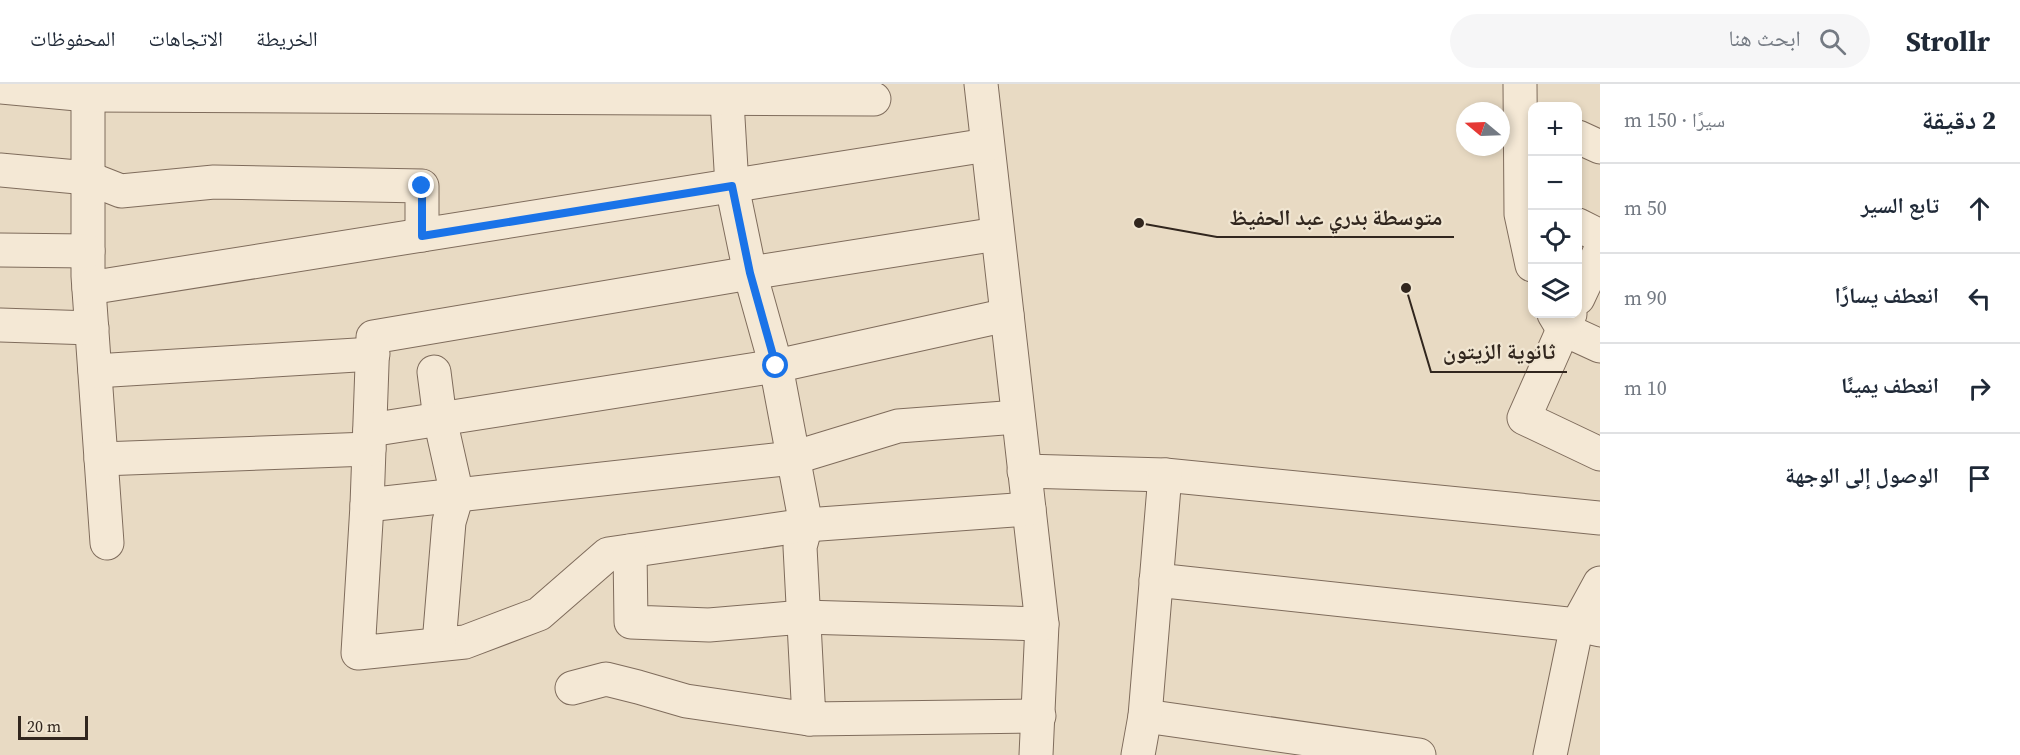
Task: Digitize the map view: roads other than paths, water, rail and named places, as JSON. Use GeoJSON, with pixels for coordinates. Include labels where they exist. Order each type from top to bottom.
{"type":"FeatureCollection","features":[{"type":"Feature","properties":{"kind":"street"},"geometry":{"type":"LineString","coordinates":[[981,84],[1042,624],[1036,755]]}},
{"type":"Feature","properties":{"kind":"street"},"geometry":{"type":"LineString","coordinates":[[0,87],[726,91],[874,99]]}},
{"type":"Feature","properties":{"kind":"street"},"geometry":{"type":"LineString","coordinates":[[88,89],[89,288],[107,543]]}},
{"type":"Feature","properties":{"kind":"street"},"geometry":{"type":"LineString","coordinates":[[726,91],[732,186],[750,273],[776,366],[806,525],[800,547],[809,719]]}},
{"type":"Feature","properties":{"kind":"street"},"geometry":{"type":"LineString","coordinates":[[1524,103],[1527,202],[1521,214],[1533,264]]}},
{"type":"Feature","properties":{"kind":"street"},"geometry":{"type":"LineString","coordinates":[[1582,139],[1600,147]]}},
{"type":"Feature","properties":{"kind":"street"},"geometry":{"type":"LineString","coordinates":[[89,288],[987,145]]}},
{"type":"Feature","properties":{"kind":"street"},"geometry":{"type":"LineString","coordinates":[[0,170],[88,178],[122,191],[213,182],[422,186],[422,236]]}},
{"type":"Feature","properties":{"kind":"street"},"geometry":{"type":"LineString","coordinates":[[1582,227],[1600,236]]}},
{"type":"Feature","properties":{"kind":"street"},"geometry":{"type":"LineString","coordinates":[[998,234],[750,273],[373,337],[367,505],[358,653],[465,642],[539,614],[608,554],[806,525],[1029,509]]}},
{"type":"Feature","properties":{"kind":"street"},"geometry":{"type":"LineString","coordinates":[[0,250],[88,251]]}},
{"type":"Feature","properties":{"kind":"street"},"geometry":{"type":"LineString","coordinates":[[1582,289],[1600,251]]}},
{"type":"Feature","properties":{"kind":"street"},"geometry":{"type":"LineString","coordinates":[[101,459],[370,440],[440,419],[776,366],[1007,315]]}},
{"type":"Feature","properties":{"kind":"street"},"geometry":{"type":"LineString","coordinates":[[1600,346],[1562,319],[1524,418],[1600,454]]}},
{"type":"Feature","properties":{"kind":"street"},"geometry":{"type":"LineString","coordinates":[[0,325],[92,328]]}},
{"type":"Feature","properties":{"kind":"street"},"geometry":{"type":"LineString","coordinates":[[95,371],[373,354]]}},
{"type":"Feature","properties":{"kind":"street"},"geometry":{"type":"LineString","coordinates":[[434,372],[440,419],[457,495],[449,522],[439,644]]}},
{"type":"Feature","properties":{"kind":"street"},"geometry":{"type":"LineString","coordinates":[[367,505],[794,458],[898,426],[1018,417]]}},
{"type":"Feature","properties":{"kind":"street"},"geometry":{"type":"LineString","coordinates":[[1024,471],[1165,475],[1600,518]]}},
{"type":"Feature","properties":{"kind":"street"},"geometry":{"type":"LineString","coordinates":[[1138,755],[1145,716],[1165,475]]}},
{"type":"Feature","properties":{"kind":"street"},"geometry":{"type":"LineString","coordinates":[[630,550],[631,622],[709,625],[803,617],[1042,624]]}},
{"type":"Feature","properties":{"kind":"street"},"geometry":{"type":"LineString","coordinates":[[1156,580],[1588,627]]}},
{"type":"Feature","properties":{"kind":"street"},"geometry":{"type":"LineString","coordinates":[[1550,755],[1600,582]]}},
{"type":"Feature","properties":{"kind":"street"},"geometry":{"type":"LineString","coordinates":[[572,688],[606,679],[686,701],[809,719],[1039,716]]}},
{"type":"Feature","properties":{"kind":"street"},"geometry":{"type":"LineString","coordinates":[[1145,716],[1419,755]]}},
{"type":"Feature","properties":{"kind":"place","name":"متوسطة بدري عبد الحفيظ"},"geometry":{"type":"Point","coordinates":[1139,223]}},
{"type":"Feature","properties":{"kind":"place","name":"ثانوية الزيتون"},"geometry":{"type":"Point","coordinates":[1406,288]}}]}
